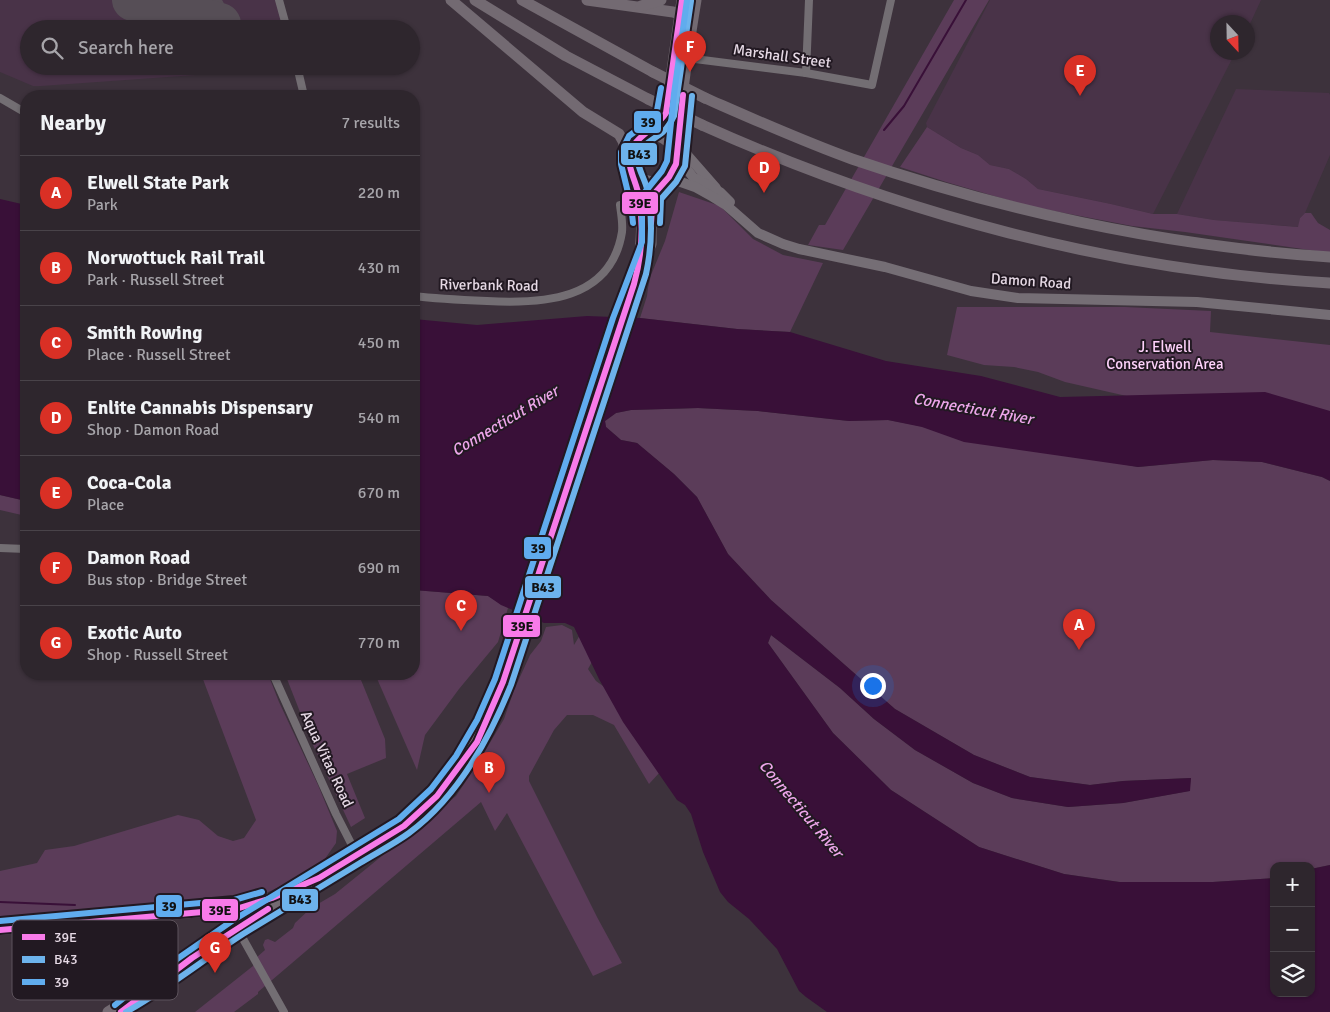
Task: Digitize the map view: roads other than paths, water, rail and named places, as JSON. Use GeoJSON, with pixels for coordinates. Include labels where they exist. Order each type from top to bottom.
{"type":"FeatureCollection","features":[{"type":"Feature","properties":{"kind":"highway"},"geometry":{"type":"LineString","coordinates":[[451,0],[583,112],[619,134],[624,141],[640,203],[643,229],[639,271]]}},
{"type":"Feature","properties":{"kind":"highway"},"geometry":{"type":"LineString","coordinates":[[474,0],[575,61],[648,99],[771,155],[881,196],[985,227],[1113,256],[1212,271],[1330,283]]}},
{"type":"Feature","properties":{"kind":"highway"},"geometry":{"type":"LineString","coordinates":[[522,0],[653,72],[705,98],[774,128],[851,158],[894,172],[1022,210],[1100,227],[1225,247],[1330,257]]}},
{"type":"Feature","properties":{"kind":"highway"},"geometry":{"type":"LineString","coordinates":[[587,0],[679,14],[687,22],[690,36]]}},
{"type":"Feature","properties":{"kind":"highway"},"geometry":{"type":"LineString","coordinates":[[632,7],[644,6],[660,0]]}},
{"type":"Feature","properties":{"kind":"highway"},"geometry":{"type":"LineString","coordinates":[[630,159],[632,147],[663,121],[666,113],[682,0]]}},
{"type":"Feature","properties":{"kind":"highway"},"geometry":{"type":"LineString","coordinates":[[178,969],[237,928],[404,826],[422,811],[447,784],[467,757],[481,733],[495,704],[621,321],[651,244],[651,200],[664,180],[672,174],[677,156],[687,58],[696,0]]}},
{"type":"Feature","properties":{"kind":"highway"},"geometry":{"type":"LineString","coordinates":[[645,136],[654,135],[664,139],[671,144],[677,156]]}},
{"type":"Feature","properties":{"kind":"highway"},"geometry":{"type":"LineString","coordinates":[[634,174],[647,181],[657,182],[664,180]]}},
{"type":"Feature","properties":{"kind":"highway"},"geometry":{"type":"LineString","coordinates":[[108,1012],[130,1000]]}},
{"type":"Feature","properties":{"kind":"highway"},"geometry":{"type":"LineString","coordinates":[[121,1012],[135,1000]]}},
{"type":"Feature","properties":{"kind":"main road","name":"Damon Road"},"geometry":{"type":"LineString","coordinates":[[678,139],[688,156],[730,202],[742,219]]}},
{"type":"Feature","properties":{"kind":"main road","name":"Damon Road"},"geometry":{"type":"LineString","coordinates":[[677,156],[693,177],[720,192]]}},
{"type":"Feature","properties":{"kind":"main road","name":"Damon Road"},"geometry":{"type":"LineString","coordinates":[[664,180],[695,187],[726,205],[758,233],[799,250],[890,268],[971,291],[1018,298],[1197,302],[1330,314]]}},
{"type":"Feature","properties":{"kind":"main road"},"geometry":{"type":"LineString","coordinates":[[112,920],[236,909],[272,898],[318,878]]}},
{"type":"Feature","properties":{"kind":"street"},"geometry":{"type":"LineString","coordinates":[[279,0],[285,20]]}},
{"type":"Feature","properties":{"kind":"street"},"geometry":{"type":"LineString","coordinates":[[806,73],[809,0]]}},
{"type":"Feature","properties":{"kind":"street","name":"Marshall Street"},"geometry":{"type":"LineString","coordinates":[[687,58],[806,73],[872,85],[891,0]]}},
{"type":"Feature","properties":{"kind":"street"},"geometry":{"type":"LineString","coordinates":[[299,75],[303,90]]}},
{"type":"Feature","properties":{"kind":"street"},"geometry":{"type":"LineString","coordinates":[[0,98],[20,110]]}},
{"type":"Feature","properties":{"kind":"street","name":"Riverbank Road"},"geometry":{"type":"LineString","coordinates":[[420,296],[474,301],[528,302],[550,300],[579,291],[595,281],[612,260],[620,242],[622,230],[620,205]]}},
{"type":"Feature","properties":{"kind":"street"},"geometry":{"type":"LineString","coordinates":[[0,548],[20,549]]}},
{"type":"Feature","properties":{"kind":"street","name":"Aqua Vitae Road"},"geometry":{"type":"LineString","coordinates":[[275,680],[336,814],[357,855]]}},
{"type":"Feature","properties":{"kind":"street"},"geometry":{"type":"LineString","coordinates":[[237,928],[284,1012]]}},
{"type":"Feature","properties":{"kind":"water"},"geometry":{"type":"Polygon","coordinates":[[[0,199],[20,204],[20,500],[0,495],[0,199]]]}},
{"type":"Feature","properties":{"kind":"water","name":"Connecticut River"},"geometry":{"type":"Polygon","coordinates":[[[587,316],[640,318],[737,329],[790,332],[886,361],[981,376],[1060,397],[1265,392],[1330,411],[1330,481],[1322,477],[1262,462],[1213,460],[1138,467],[964,442],[922,427],[888,420],[849,421],[758,411],[698,408],[631,410],[616,413],[605,421],[606,427],[621,440],[637,443],[674,474],[697,497],[728,554],[771,600],[895,709],[974,755],[1030,777],[1090,785],[1123,781],[1191,778],[1190,791],[1123,803],[1068,807],[1012,798],[973,783],[915,750],[874,719],[840,688],[771,635],[768,643],[833,733],[891,790],[979,847],[1064,874],[1119,882],[1213,882],[1270,878],[1270,997],[1315,997],[1315,868],[1330,865],[1330,1012],[827,1012],[806,997],[799,991],[777,949],[720,892],[703,852],[691,814],[685,805],[677,800],[623,722],[599,679],[574,627],[565,623],[544,623],[501,605],[488,596],[420,590],[420,320],[477,325],[587,316]]]}},
{"type":"Feature","properties":{"kind":"waterway"},"geometry":{"type":"LineString","coordinates":[[884,130],[904,106],[966,0]]}},
{"type":"Feature","properties":{"kind":"waterway"},"geometry":{"type":"LineString","coordinates":[[0,902],[75,905]]}},
{"type":"Feature","properties":{"kind":"place","name":"Damon Road"},"geometry":{"type":"Point","coordinates":[690,72]}},
{"type":"Feature","properties":{"kind":"place","name":"Coca-Cola"},"geometry":{"type":"Point","coordinates":[1080,96]}},
{"type":"Feature","properties":{"kind":"place","name":"Enlite Cannabis Dispensary"},"geometry":{"type":"Point","coordinates":[764,193]}},
{"type":"Feature","properties":{"kind":"place","name":"Smith Rowing"},"geometry":{"type":"Point","coordinates":[461,631]}},
{"type":"Feature","properties":{"kind":"place","name":"Elwell State Park"},"geometry":{"type":"Point","coordinates":[1079,650]}},
{"type":"Feature","properties":{"kind":"place","name":"Norwottuck Rail Trail"},"geometry":{"type":"Point","coordinates":[489,793]}},
{"type":"Feature","properties":{"kind":"place","name":"Exotic Auto"},"geometry":{"type":"Point","coordinates":[215,973]}},
{"type":"Feature","properties":{"kind":"park label","name":"J. Elwell Conservation Area"},"geometry":{"type":"Point","coordinates":[1165,356]}}]}
